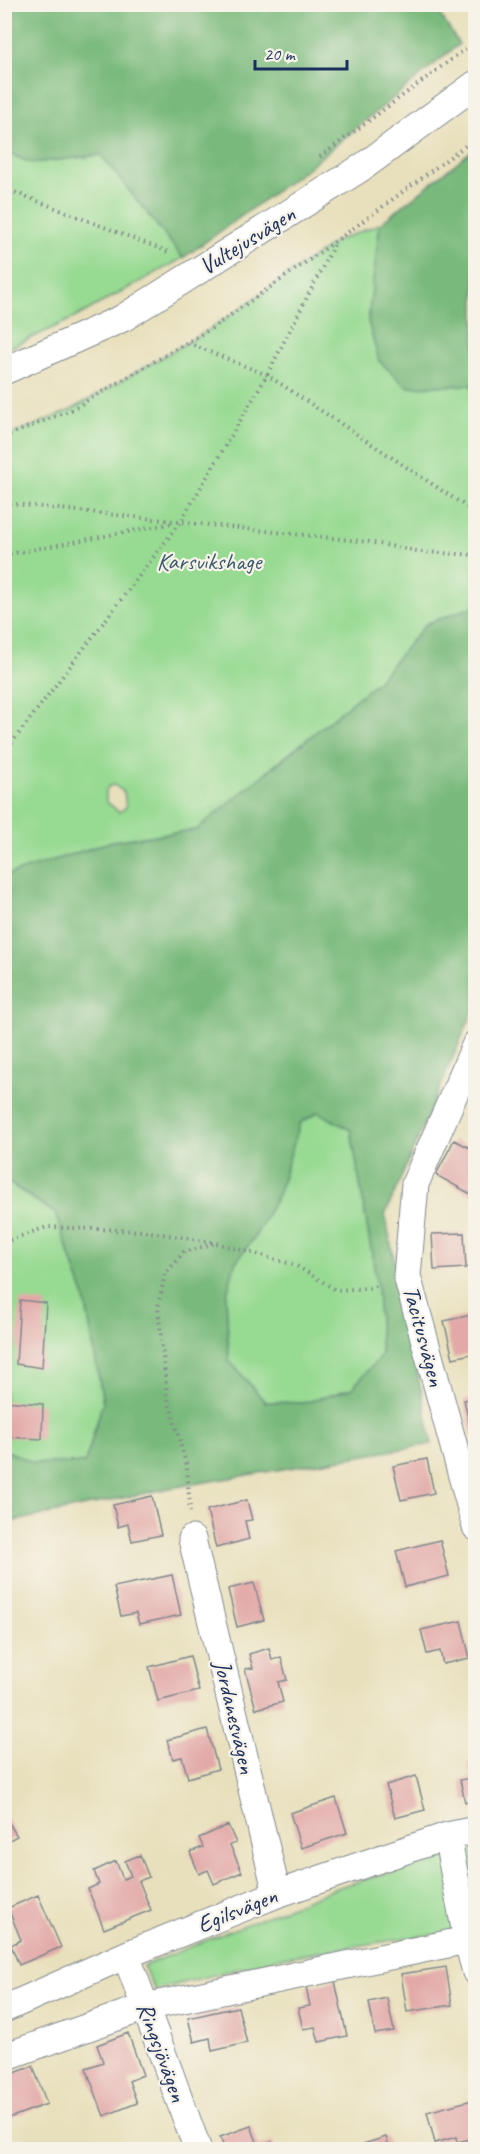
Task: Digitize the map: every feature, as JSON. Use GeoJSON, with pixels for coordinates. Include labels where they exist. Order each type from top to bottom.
{"type":"FeatureCollection","features":[{"type":"Feature","properties":{"kind":"street","name":"Vultejusvägen"},"geometry":{"type":"LineString","coordinates":[[4,371],[123,318],[364,166],[476,84]]}},
{"type":"Feature","properties":{"kind":"street","name":"Tacitusvägen"},"geometry":{"type":"LineString","coordinates":[[476,1044],[415,1184],[407,1276],[476,1527]]}},
{"type":"Feature","properties":{"kind":"street","name":"Jordanesvägen"},"geometry":{"type":"LineString","coordinates":[[192,1539],[277,1894]]}},
{"type":"Feature","properties":{"kind":"street","name":"Egilsvägen"},"geometry":{"type":"LineString","coordinates":[[8,1999],[126,1955],[277,1894],[447,1836],[476,1830]]}},
{"type":"Feature","properties":{"kind":"street"},"geometry":{"type":"LineString","coordinates":[[447,1836],[471,1938],[476,1972]]}},
{"type":"Feature","properties":{"kind":"street"},"geometry":{"type":"LineString","coordinates":[[4,2057],[145,2007],[471,1938]]}},
{"type":"Feature","properties":{"kind":"street","name":"Ringsjövägen"},"geometry":{"type":"LineString","coordinates":[[126,1955],[198,2150]]}},
{"type":"Feature","properties":{"kind":"path"},"geometry":{"type":"LineString","coordinates":[[4,437],[71,410],[188,343],[249,303],[476,138]]}},
{"type":"Feature","properties":{"kind":"path"},"geometry":{"type":"LineString","coordinates":[[4,188],[172,254]]}},
{"type":"Feature","properties":{"kind":"path"},"geometry":{"type":"LineString","coordinates":[[4,753],[181,521],[267,375],[336,241]]}},
{"type":"Feature","properties":{"kind":"path"},"geometry":{"type":"LineString","coordinates":[[188,343],[267,375],[476,513]]}},
{"type":"Feature","properties":{"kind":"path"},"geometry":{"type":"LineString","coordinates":[[4,503],[369,542],[422,552],[476,555]]}},
{"type":"Feature","properties":{"kind":"path"},"geometry":{"type":"LineString","coordinates":[[4,555],[181,521]]}},
{"type":"Feature","properties":{"kind":"path"},"geometry":{"type":"LineString","coordinates":[[4,1242],[47,1227],[144,1231],[216,1242],[295,1265],[336,1290],[369,1288],[407,1276]]}},
{"type":"Feature","properties":{"kind":"path"},"geometry":{"type":"LineString","coordinates":[[192,1539],[187,1467],[167,1395],[158,1306],[165,1274],[184,1252],[216,1242]]}},
{"type":"Feature","properties":{"kind":"green space"},"geometry":{"type":"Polygon","coordinates":[[[4,5],[434,5],[459,44],[304,171],[183,258],[101,155],[32,163],[5,152],[4,5]]]}},
{"type":"Feature","properties":{"kind":"green space"},"geometry":{"type":"Polygon","coordinates":[[[475,148],[475,393],[471,385],[407,387],[379,361],[368,321],[380,224],[475,148]]]}},
{"type":"Feature","properties":{"kind":"green space"},"geometry":{"type":"Polygon","coordinates":[[[4,152],[32,163],[101,155],[183,258],[74,318],[5,350],[4,152]]]}},
{"type":"Feature","properties":{"kind":"green space","name":"Karsvikshage"},"geometry":{"type":"Polygon","coordinates":[[[380,224],[368,321],[407,387],[471,385],[475,393],[475,606],[426,624],[377,682],[196,830],[113,841],[5,876],[5,437],[71,410],[212,328],[336,241],[380,224]],[[114,785],[109,786],[106,791],[106,801],[119,812],[126,807],[124,792],[114,785]]]}},
{"type":"Feature","properties":{"kind":"green space"},"geometry":{"type":"Polygon","coordinates":[[[475,606],[475,1006],[385,1215],[432,1444],[170,1488],[5,1523],[5,1450],[34,1463],[85,1463],[103,1402],[85,1298],[55,1213],[5,1180],[4,876],[113,841],[196,830],[377,682],[426,624],[475,606]],[[318,1112],[300,1123],[279,1192],[256,1235],[235,1263],[226,1297],[229,1360],[265,1402],[304,1403],[351,1389],[381,1356],[377,1285],[351,1130],[318,1112]]]}},
{"type":"Feature","properties":{"kind":"green space"},"geometry":{"type":"Polygon","coordinates":[[[318,1112],[351,1130],[377,1285],[381,1357],[351,1389],[304,1403],[265,1402],[229,1360],[226,1297],[235,1263],[256,1235],[279,1192],[300,1123],[318,1112]]]}},
{"type":"Feature","properties":{"kind":"green space"},"geometry":{"type":"Polygon","coordinates":[[[4,1180],[55,1213],[85,1298],[103,1402],[85,1463],[34,1463],[5,1450],[4,1180]]]}},
{"type":"Feature","properties":{"kind":"green space"},"geometry":{"type":"Polygon","coordinates":[[[475,1850],[475,1930],[406,1938],[280,1958],[155,1990],[143,1966],[336,1888],[475,1850]]]}},
{"type":"Feature","properties":{"kind":"building"},"geometry":{"type":"Polygon","coordinates":[[[461,4],[476,4],[476,16],[471,19],[461,4]]]}},
{"type":"Feature","properties":{"kind":"building"},"geometry":{"type":"Polygon","coordinates":[[[454,1140],[476,1151],[476,1197],[436,1175],[454,1140]]]}},
{"type":"Feature","properties":{"kind":"building"},"geometry":{"type":"Polygon","coordinates":[[[464,1233],[466,1268],[434,1270],[432,1234],[464,1233]]]}},
{"type":"Feature","properties":{"kind":"building"},"geometry":{"type":"Polygon","coordinates":[[[20,1300],[46,1303],[42,1368],[16,1364],[20,1300]]]}},
{"type":"Feature","properties":{"kind":"building"},"geometry":{"type":"Polygon","coordinates":[[[476,1314],[476,1353],[453,1358],[444,1321],[476,1314]]]}},
{"type":"Feature","properties":{"kind":"building"},"geometry":{"type":"Polygon","coordinates":[[[476,1397],[476,1436],[472,1436],[464,1400],[476,1397]]]}},
{"type":"Feature","properties":{"kind":"building"},"geometry":{"type":"Polygon","coordinates":[[[4,1401],[43,1404],[42,1439],[4,1437],[4,1401]]]}},
{"type":"Feature","properties":{"kind":"building"},"geometry":{"type":"Polygon","coordinates":[[[427,1459],[434,1493],[401,1500],[393,1466],[427,1459]]]}},
{"type":"Feature","properties":{"kind":"building"},"geometry":{"type":"Polygon","coordinates":[[[152,1496],[161,1535],[132,1541],[128,1524],[118,1527],[113,1505],[152,1496]]]}},
{"type":"Feature","properties":{"kind":"building"},"geometry":{"type":"Polygon","coordinates":[[[247,1500],[252,1520],[245,1521],[249,1539],[216,1548],[207,1510],[247,1500]]]}},
{"type":"Feature","properties":{"kind":"building"},"geometry":{"type":"Polygon","coordinates":[[[440,1540],[449,1576],[405,1587],[396,1551],[440,1540]]]}},
{"type":"Feature","properties":{"kind":"building"},"geometry":{"type":"Polygon","coordinates":[[[172,1575],[181,1615],[139,1624],[136,1613],[121,1616],[114,1587],[172,1575]]]}},
{"type":"Feature","properties":{"kind":"building"},"geometry":{"type":"Polygon","coordinates":[[[254,1583],[264,1620],[237,1627],[228,1589],[254,1583]]]}},
{"type":"Feature","properties":{"kind":"building"},"geometry":{"type":"Polygon","coordinates":[[[461,1621],[470,1658],[443,1664],[440,1651],[427,1654],[421,1630],[461,1621]]]}},
{"type":"Feature","properties":{"kind":"building"},"geometry":{"type":"Polygon","coordinates":[[[269,1648],[272,1660],[281,1657],[287,1680],[278,1682],[283,1702],[256,1709],[245,1669],[253,1668],[249,1654],[269,1648]]]}},
{"type":"Feature","properties":{"kind":"building"},"geometry":{"type":"Polygon","coordinates":[[[190,1656],[199,1691],[158,1701],[149,1667],[190,1656]]]}},
{"type":"Feature","properties":{"kind":"building"},"geometry":{"type":"Polygon","coordinates":[[[207,1729],[218,1769],[188,1778],[182,1757],[173,1759],[167,1740],[207,1729]]]}},
{"type":"Feature","properties":{"kind":"building"},"geometry":{"type":"Polygon","coordinates":[[[476,1762],[476,1800],[465,1802],[460,1780],[471,1778],[468,1764],[476,1762]]]}},
{"type":"Feature","properties":{"kind":"building"},"geometry":{"type":"Polygon","coordinates":[[[416,1776],[425,1810],[395,1818],[386,1785],[416,1776]]]}},
{"type":"Feature","properties":{"kind":"building"},"geometry":{"type":"Polygon","coordinates":[[[336,1798],[347,1833],[301,1848],[290,1813],[336,1798]]]}},
{"type":"Feature","properties":{"kind":"building"},"geometry":{"type":"Polygon","coordinates":[[[4,1815],[17,1836],[4,1843],[4,1815]]]}},
{"type":"Feature","properties":{"kind":"building"},"geometry":{"type":"Polygon","coordinates":[[[228,1825],[236,1843],[230,1845],[242,1872],[214,1884],[208,1870],[199,1874],[190,1852],[203,1847],[199,1838],[228,1825]]]}},
{"type":"Feature","properties":{"kind":"building"},"geometry":{"type":"Polygon","coordinates":[[[140,1855],[149,1877],[139,1881],[151,1910],[104,1929],[88,1889],[99,1884],[94,1871],[116,1861],[123,1879],[131,1876],[125,1861],[140,1855]]]}},
{"type":"Feature","properties":{"kind":"building"},"geometry":{"type":"Polygon","coordinates":[[[38,1895],[61,1947],[19,1965],[11,1945],[21,1940],[8,1908],[38,1895]]]}},
{"type":"Feature","properties":{"kind":"building"},"geometry":{"type":"Polygon","coordinates":[[[446,1967],[452,2005],[407,2012],[401,1974],[446,1967]]]}},
{"type":"Feature","properties":{"kind":"building"},"geometry":{"type":"Polygon","coordinates":[[[335,1981],[347,2036],[319,2042],[315,2027],[303,2029],[298,2008],[310,2006],[306,1987],[335,1981]]]}},
{"type":"Feature","properties":{"kind":"building"},"geometry":{"type":"Polygon","coordinates":[[[387,1998],[394,2031],[375,2034],[369,2002],[387,1998]]]}},
{"type":"Feature","properties":{"kind":"building"},"geometry":{"type":"Polygon","coordinates":[[[238,2007],[247,2043],[212,2051],[210,2038],[194,2042],[188,2018],[238,2007]]]}},
{"type":"Feature","properties":{"kind":"building"},"geometry":{"type":"Polygon","coordinates":[[[128,2033],[143,2075],[129,2081],[137,2103],[104,2116],[86,2068],[103,2062],[97,2045],[128,2033]]]}},
{"type":"Feature","properties":{"kind":"building"},"geometry":{"type":"Polygon","coordinates":[[[33,2066],[47,2104],[9,2118],[4,2106],[4,2093],[9,2092],[4,2077],[33,2066]]]}},
{"type":"Feature","properties":{"kind":"building"},"geometry":{"type":"Polygon","coordinates":[[[476,2099],[476,2138],[457,2142],[456,2137],[435,2143],[427,2112],[476,2099]]]}},
{"type":"Feature","properties":{"kind":"building"},"geometry":{"type":"Polygon","coordinates":[[[251,2126],[259,2147],[272,2142],[275,2150],[225,2150],[220,2137],[251,2126]]]}},
{"type":"Feature","properties":{"kind":"building"},"geometry":{"type":"Polygon","coordinates":[[[386,2137],[390,2150],[365,2150],[363,2144],[386,2137]]]}}]}
